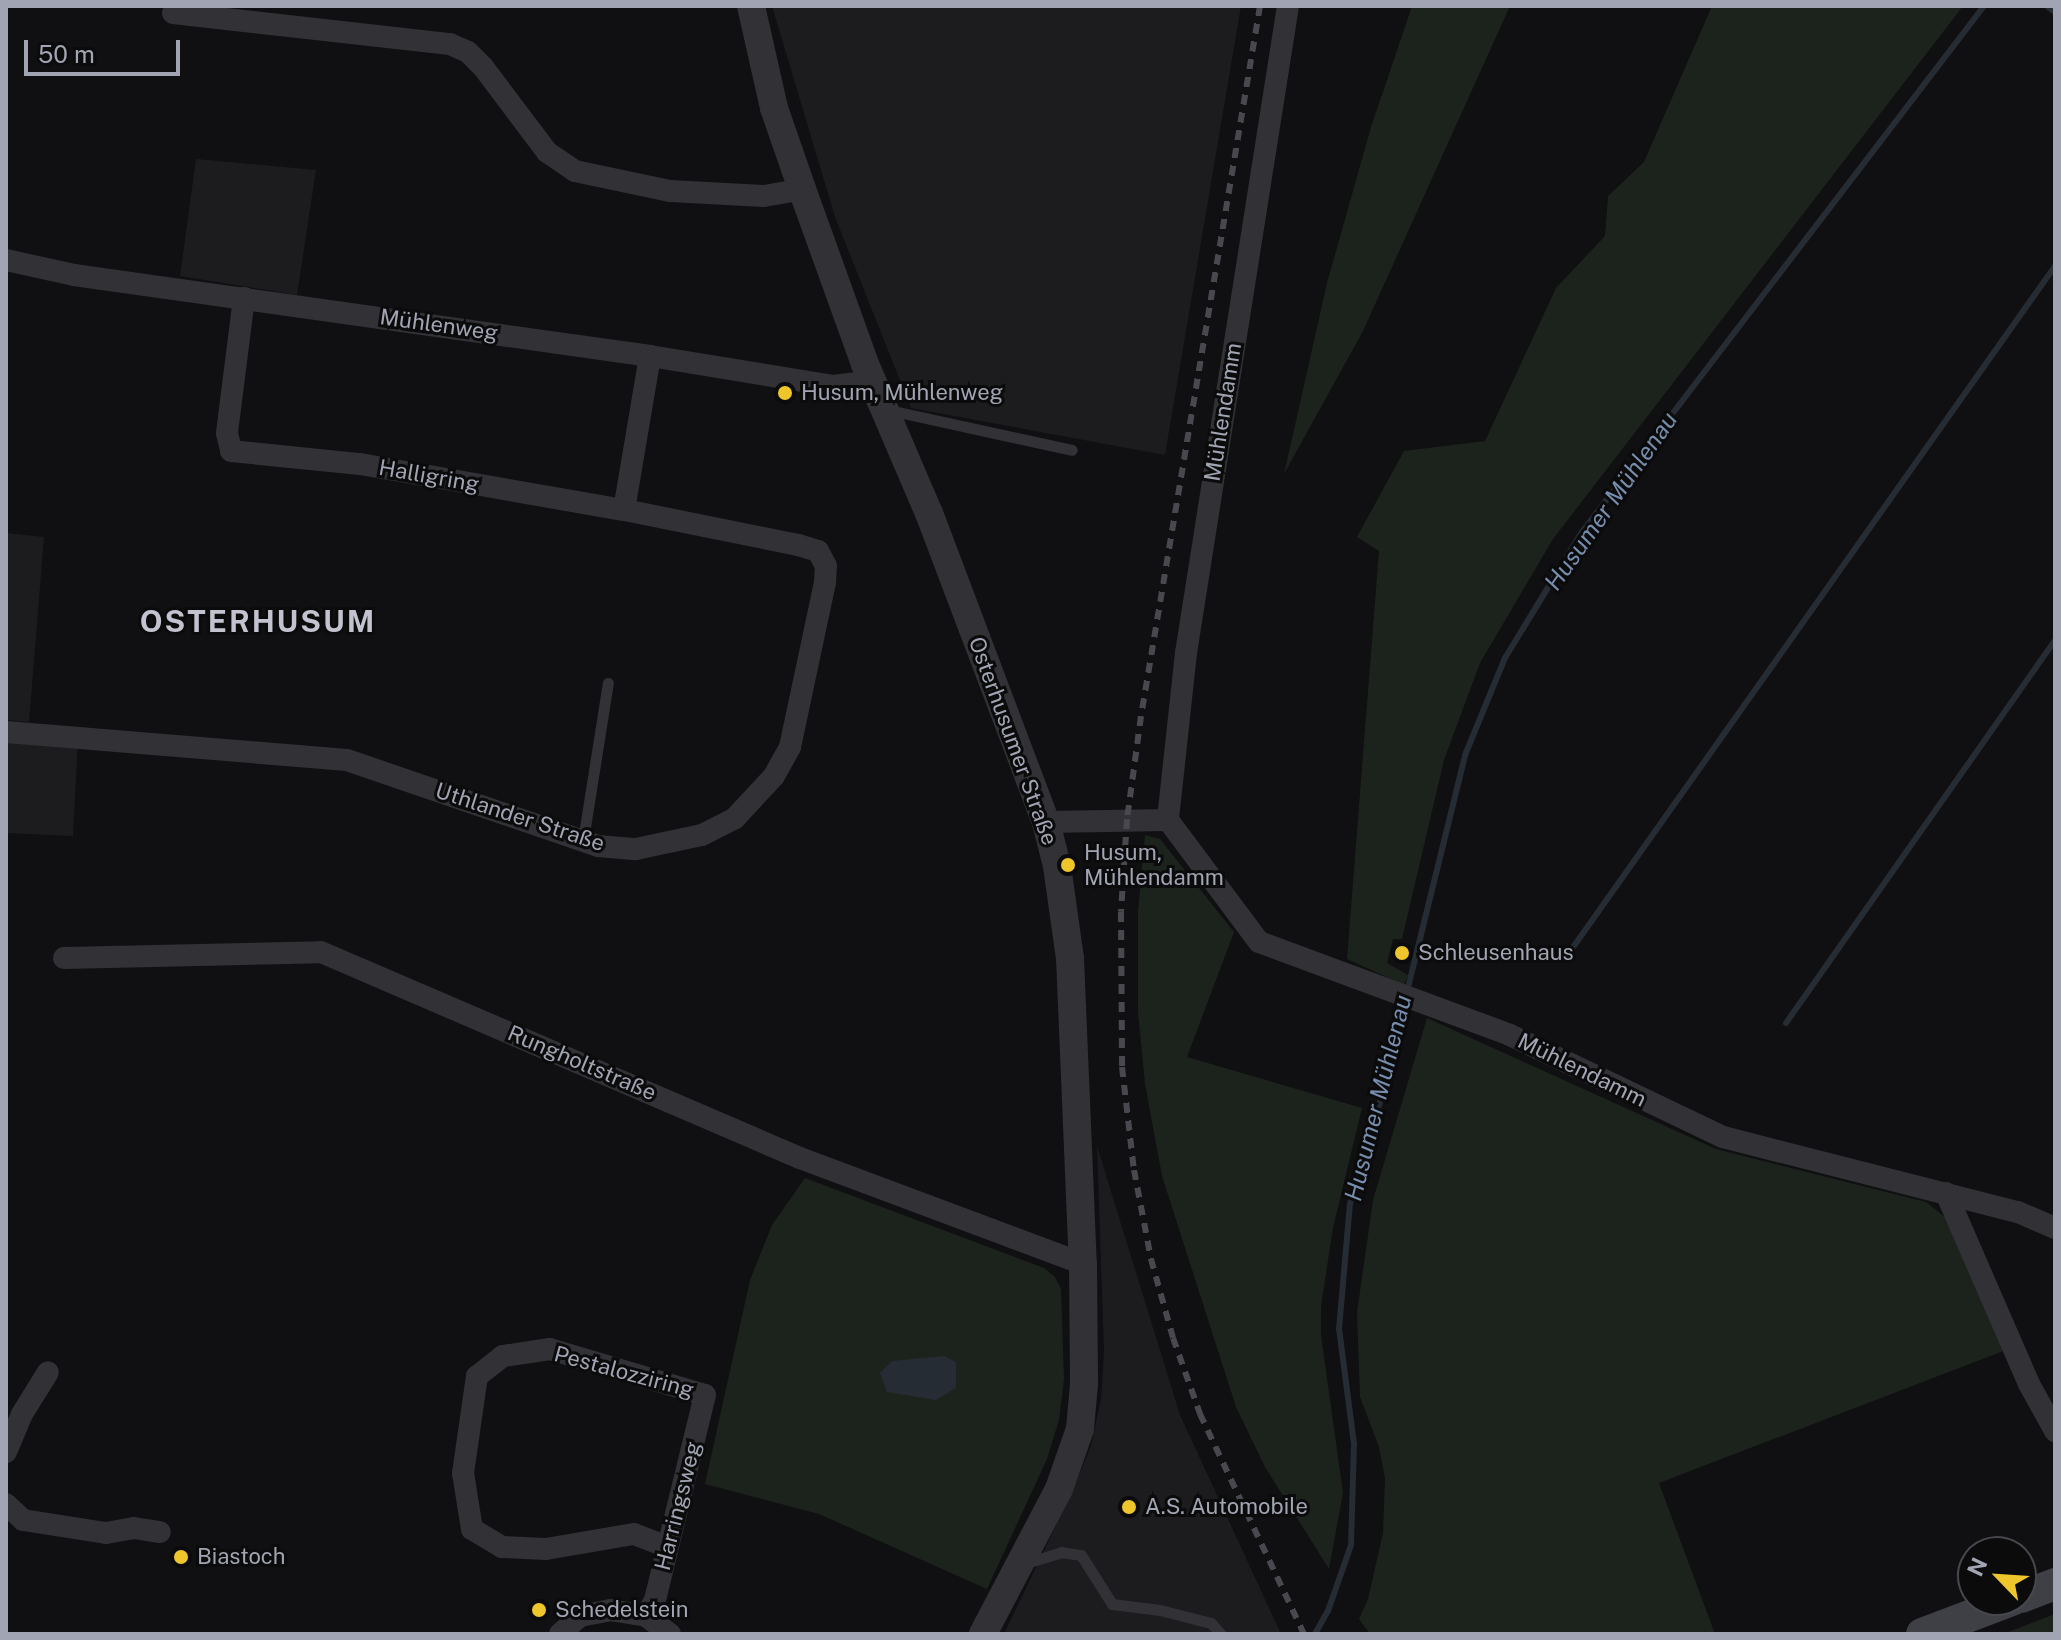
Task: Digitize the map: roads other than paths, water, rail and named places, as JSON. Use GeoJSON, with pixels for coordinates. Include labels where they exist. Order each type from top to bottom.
{"type":"FeatureCollection","features":[{"type":"Feature","properties":{"kind":"main road"},"geometry":{"type":"LineString","coordinates":[[1922,1634],[1970,1616]]}},
{"type":"Feature","properties":{"kind":"street","name":"Osterhusumer Straße"},"geometry":{"type":"LineString","coordinates":[[751,6],[774,108],[802,189],[872,381],[929,513],[1046,822],[1057,866],[1070,958],[1083,1264],[1084,1384],[1080,1429],[1059,1489],[983,1634]]}},
{"type":"Feature","properties":{"kind":"street","name":"Mühlendamm"},"geometry":{"type":"LineString","coordinates":[[1288,6],[1186,653],[1168,820],[1259,942],[1424,1000],[1510,1035],[1723,1137],[2018,1212],[2055,1228]]}},
{"type":"Feature","properties":{"kind":"street"},"geometry":{"type":"LineString","coordinates":[[173,13],[450,44],[468,52],[483,67],[547,152],[575,171],[670,191],[764,196],[802,189]]}},
{"type":"Feature","properties":{"kind":"street","name":"Mühlenweg"},"geometry":{"type":"LineString","coordinates":[[6,260],[74,275],[650,356],[833,386],[872,381]]}},
{"type":"Feature","properties":{"kind":"street","name":"Halligring"},"geometry":{"type":"LineString","coordinates":[[244,298],[227,433],[231,451],[360,464],[624,510]]}},
{"type":"Feature","properties":{"kind":"street"},"geometry":{"type":"LineString","coordinates":[[624,510],[650,356]]}},
{"type":"Feature","properties":{"kind":"street","name":"Uthlander Straße"},"geometry":{"type":"LineString","coordinates":[[6,732],[347,760],[583,840],[636,849],[670,844],[713,829],[735,818],[753,799],[774,776],[790,747],[826,566],[818,551],[624,510]]}},
{"type":"Feature","properties":{"kind":"street"},"geometry":{"type":"LineString","coordinates":[[1046,822],[1168,820]]}},
{"type":"Feature","properties":{"kind":"street","name":"Rungholtstraße"},"geometry":{"type":"LineString","coordinates":[[64,958],[321,952],[800,1158],[1083,1264]]}},
{"type":"Feature","properties":{"kind":"street"},"geometry":{"type":"LineString","coordinates":[[1946,1193],[2029,1384],[2055,1431]]}},
{"type":"Feature","properties":{"kind":"street","name":"Pestalozziring"},"geometry":{"type":"LineString","coordinates":[[668,1547],[634,1534],[546,1549],[502,1547],[472,1529],[463,1473],[477,1376],[503,1356],[550,1349],[705,1395]]}},
{"type":"Feature","properties":{"kind":"street"},"geometry":{"type":"LineString","coordinates":[[6,1452],[22,1414],[48,1372]]}},
{"type":"Feature","properties":{"kind":"street","name":"Harringsweg"},"geometry":{"type":"LineString","coordinates":[[646,1616],[655,1600],[705,1395]]}},
{"type":"Feature","properties":{"kind":"street"},"geometry":{"type":"LineString","coordinates":[[6,1504],[23,1520],[106,1533],[134,1528],[160,1532]]}},
{"type":"Feature","properties":{"kind":"street"},"geometry":{"type":"LineString","coordinates":[[560,1634],[570,1623],[592,1612],[610,1610],[646,1616],[670,1634]]}},
{"type":"Feature","properties":{"kind":"lane"},"geometry":{"type":"LineString","coordinates":[[885,409],[1072,450]]}},
{"type":"Feature","properties":{"kind":"lane"},"geometry":{"type":"LineString","coordinates":[[583,840],[608,683]]}},
{"type":"Feature","properties":{"kind":"lane"},"geometry":{"type":"LineString","coordinates":[[1021,1564],[1061,1552],[1081,1555],[1112,1604],[1160,1610],[1211,1623],[1221,1634]]}},
{"type":"Feature","properties":{"kind":"waterway","name":"Husumer Mühlenau"},"geometry":{"type":"LineString","coordinates":[[1315,1634],[1328,1611],[1351,1545],[1354,1444],[1339,1329],[1350,1204],[1377,1114],[1465,755],[1505,658],[1582,532],[1984,6]]}},
{"type":"Feature","properties":{"kind":"waterway"},"geometry":{"type":"LineString","coordinates":[[2047,6],[2055,12]]}},
{"type":"Feature","properties":{"kind":"waterway"},"geometry":{"type":"LineString","coordinates":[[1569,953],[2055,266]]}},
{"type":"Feature","properties":{"kind":"waterway"},"geometry":{"type":"LineString","coordinates":[[1786,1023],[2055,640]]}},
{"type":"Feature","properties":{"kind":"railway"},"geometry":{"type":"LineString","coordinates":[[1260,6],[1141,716],[1127,819],[1121,912],[1122,1067],[1134,1170],[1151,1259],[1173,1338],[1200,1414],[1304,1634]]}},
{"type":"Feature","properties":{"kind":"place","name":"Husum, Mühlenweg"},"geometry":{"type":"Point","coordinates":[785,393]}},
{"type":"Feature","properties":{"kind":"place","name":"Husum, Mühlendamm"},"geometry":{"type":"Point","coordinates":[1068,865]}},
{"type":"Feature","properties":{"kind":"place","name":"Schleusenhaus"},"geometry":{"type":"Point","coordinates":[1402,953]}},
{"type":"Feature","properties":{"kind":"place","name":"A.S. Automobile"},"geometry":{"type":"Point","coordinates":[1129,1507]}},
{"type":"Feature","properties":{"kind":"place","name":"Biastoch"},"geometry":{"type":"Point","coordinates":[181,1557]}},
{"type":"Feature","properties":{"kind":"place","name":"Schedelstein"},"geometry":{"type":"Point","coordinates":[539,1610]}},
{"type":"Feature","properties":{"kind":"district","name":"OSTERHUSUM"},"geometry":{"type":"Point","coordinates":[258,621]}}]}
